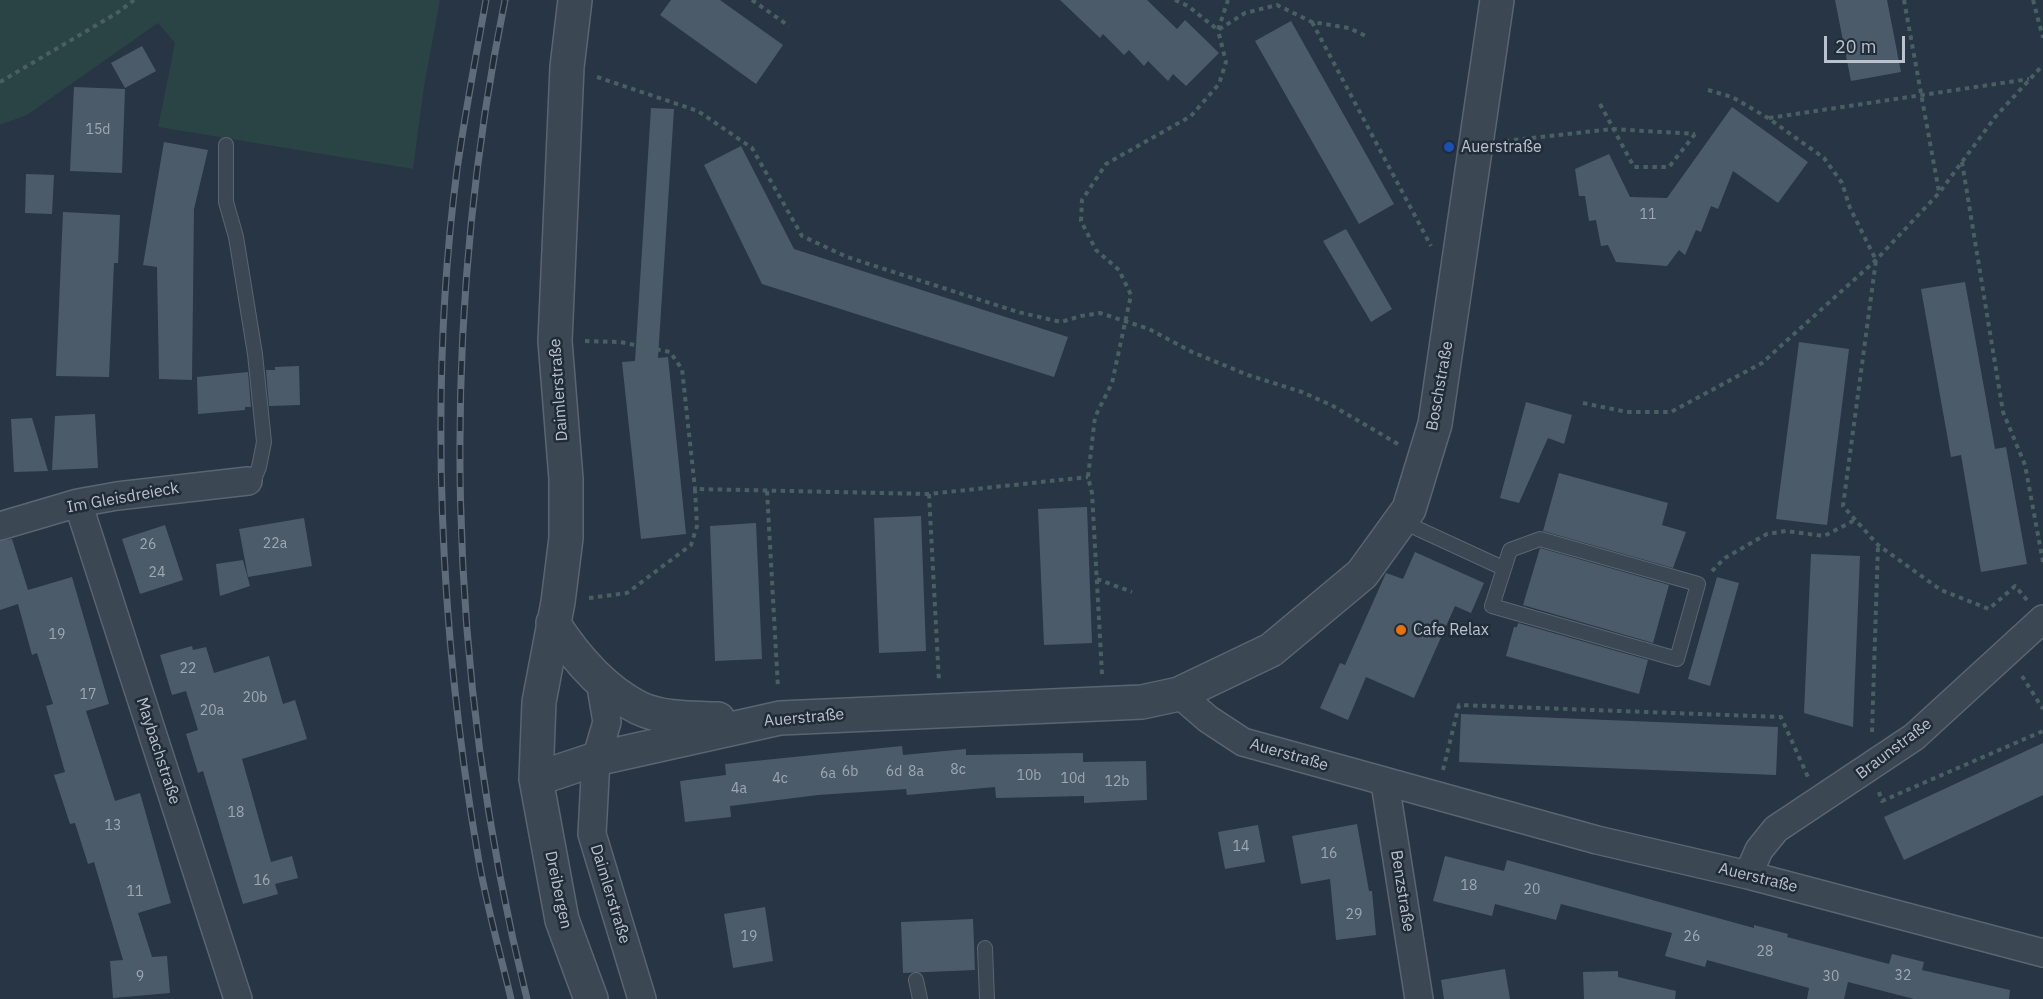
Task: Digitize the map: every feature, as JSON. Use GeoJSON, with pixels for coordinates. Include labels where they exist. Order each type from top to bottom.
{"type":"FeatureCollection","features":[{"type":"Feature","properties":{"kind":"street","name":"Daimlerstraße"},"geometry":{"type":"LineString","coordinates":[[536,778],[539,702],[556,612],[566,538],[566,479],[555,341],[567,67],[575,0]]}},
{"type":"Feature","properties":{"kind":"street","name":"Boschstraße"},"geometry":{"type":"LineString","coordinates":[[1179,693],[1262,655],[1280,643],[1362,574],[1409,509],[1435,424],[1497,0]]}},
{"type":"Feature","properties":{"kind":"street","name":"Im Gleisdreieck"},"geometry":{"type":"LineString","coordinates":[[0,526],[78,503],[166,488],[249,481]]}},
{"type":"Feature","properties":{"kind":"street","name":"Maybachstraße"},"geometry":{"type":"LineString","coordinates":[[78,503],[238,999]]}},
{"type":"Feature","properties":{"kind":"street","name":"Braunstraße"},"geometry":{"type":"LineString","coordinates":[[1748,875],[1759,850],[1776,829],[1871,768],[1914,737],[2007,653],[2039,607]]}},
{"type":"Feature","properties":{"kind":"street"},"geometry":{"type":"LineString","coordinates":[[556,612],[567,644],[600,681],[640,708],[679,718],[734,720],[780,718]]}},
{"type":"Feature","properties":{"kind":"street","name":"Daimlerstraße"},"geometry":{"type":"LineString","coordinates":[[600,681],[607,722],[596,759],[592,834],[642,999]]}},
{"type":"Feature","properties":{"kind":"street","name":"Auerstraße"},"geometry":{"type":"LineString","coordinates":[[536,778],[596,759],[780,718],[1142,702],[1179,693],[1208,719],[1243,742],[1597,840],[1748,875],[2043,954]]}},
{"type":"Feature","properties":{"kind":"street","name":"Dreibergen"},"geometry":{"type":"LineString","coordinates":[[536,778],[562,920],[591,999]]}},
{"type":"Feature","properties":{"kind":"street","name":"Benzstraße"},"geometry":{"type":"LineString","coordinates":[[1385,783],[1419,999]]}},
{"type":"Feature","properties":{"kind":"lane"},"geometry":{"type":"LineString","coordinates":[[226,145],[226,202],[236,237],[255,354],[264,442],[259,467],[255,477],[249,481]]}},
{"type":"Feature","properties":{"kind":"lane"},"geometry":{"type":"LineString","coordinates":[[1400,521],[1503,568]]}},
{"type":"Feature","properties":{"kind":"lane"},"geometry":{"type":"LineString","coordinates":[[1540,539],[1698,584],[1677,658],[1492,606],[1503,568],[1510,550],[1540,539]]}},
{"type":"Feature","properties":{"kind":"lane"},"geometry":{"type":"LineString","coordinates":[[985,948],[987,999]]}},
{"type":"Feature","properties":{"kind":"lane"},"geometry":{"type":"LineString","coordinates":[[916,980],[920,999]]}},
{"type":"Feature","properties":{"kind":"path"},"geometry":{"type":"LineString","coordinates":[[0,82],[117,13],[134,0]]}},
{"type":"Feature","properties":{"kind":"path"},"geometry":{"type":"LineString","coordinates":[[752,0],[789,26]]}},
{"type":"Feature","properties":{"kind":"path"},"geometry":{"type":"LineString","coordinates":[[1175,0],[1188,6],[1218,30]]}},
{"type":"Feature","properties":{"kind":"path"},"geometry":{"type":"LineString","coordinates":[[1104,704],[1092,492],[1088,477],[1095,417],[1112,383],[1131,295],[1119,270],[1096,250],[1081,222],[1082,200],[1106,164],[1191,116],[1219,84],[1226,62],[1218,30],[1228,0]]}},
{"type":"Feature","properties":{"kind":"path"},"geometry":{"type":"LineString","coordinates":[[1905,0],[1940,193]]}},
{"type":"Feature","properties":{"kind":"path"},"geometry":{"type":"LineString","coordinates":[[2033,0],[2043,38]]}},
{"type":"Feature","properties":{"kind":"path"},"geometry":{"type":"LineString","coordinates":[[1218,30],[1245,13],[1276,2],[1312,22],[1349,28],[1368,37]]}},
{"type":"Feature","properties":{"kind":"path"},"geometry":{"type":"LineString","coordinates":[[1312,22],[1429,246],[1460,253]]}},
{"type":"Feature","properties":{"kind":"path"},"geometry":{"type":"LineString","coordinates":[[1583,403],[1627,412],[1671,412],[1762,363],[1876,260],[1940,193],[1996,116],[2043,65]]}},
{"type":"Feature","properties":{"kind":"path"},"geometry":{"type":"LineString","coordinates":[[567,67],[698,111],[752,148],[802,237],[847,257],[1018,312],[1061,322],[1100,313],[1149,329],[1192,352],[1248,375],[1302,392],[1333,406],[1424,460]]}},
{"type":"Feature","properties":{"kind":"path"},"geometry":{"type":"LineString","coordinates":[[1768,118],[2031,79]]}},
{"type":"Feature","properties":{"kind":"path"},"geometry":{"type":"LineString","coordinates":[[1708,90],[1732,97],[1768,118],[1824,158],[1842,183],[1850,208],[1876,260],[1843,506],[1878,545],[1941,590],[1989,609],[2015,586],[2028,601],[2039,607]]}},
{"type":"Feature","properties":{"kind":"path"},"geometry":{"type":"LineString","coordinates":[[1475,145],[1612,129],[1695,134],[1669,167],[1634,167],[1612,129],[1600,104]]}},
{"type":"Feature","properties":{"kind":"path"},"geometry":{"type":"LineString","coordinates":[[1962,162],[2003,412],[2025,465],[2043,562]]}},
{"type":"Feature","properties":{"kind":"path"},"geometry":{"type":"LineString","coordinates":[[555,341],[620,342],[670,352],[682,369],[695,489],[696,526],[691,545],[627,592],[556,612]]}},
{"type":"Feature","properties":{"kind":"path"},"geometry":{"type":"LineString","coordinates":[[695,489],[929,494],[1088,477]]}},
{"type":"Feature","properties":{"kind":"path"},"geometry":{"type":"LineString","coordinates":[[767,491],[780,718]]}},
{"type":"Feature","properties":{"kind":"path"},"geometry":{"type":"LineString","coordinates":[[929,494],[940,710]]}},
{"type":"Feature","properties":{"kind":"path"},"geometry":{"type":"LineString","coordinates":[[1698,584],[1725,558],[1767,534],[1786,531],[1824,536],[1856,520]]}},
{"type":"Feature","properties":{"kind":"path"},"geometry":{"type":"LineString","coordinates":[[1878,545],[1871,768],[1882,801],[2043,731]]}},
{"type":"Feature","properties":{"kind":"path"},"geometry":{"type":"LineString","coordinates":[[1097,579],[1132,592]]}},
{"type":"Feature","properties":{"kind":"path"},"geometry":{"type":"LineString","coordinates":[[2007,653],[2043,709]]}},
{"type":"Feature","properties":{"kind":"path"},"geometry":{"type":"LineString","coordinates":[[1436,797],[1459,705],[1781,717],[1819,802]]}},
{"type":"Feature","properties":{"kind":"green space"},"geometry":{"type":"Polygon","coordinates":[[[0,0],[440,0],[424,87],[413,169],[158,127],[175,43],[158,23],[27,115],[0,125],[0,0]]]}},
{"type":"Feature","properties":{"kind":"building"},"geometry":{"type":"Polygon","coordinates":[[[671,0],[720,0],[783,45],[756,84],[660,15],[671,0]]]}},
{"type":"Feature","properties":{"kind":"building"},"geometry":{"type":"Polygon","coordinates":[[[1060,0],[1147,0],[1177,29],[1185,20],[1219,53],[1186,86],[1173,74],[1168,81],[1148,61],[1144,66],[1129,50],[1124,55],[1103,34],[1100,38],[1060,0]]]}},
{"type":"Feature","properties":{"kind":"building"},"geometry":{"type":"Polygon","coordinates":[[[1835,0],[1887,0],[1901,72],[1851,81],[1835,0]]]}},
{"type":"Feature","properties":{"kind":"building"},"geometry":{"type":"Polygon","coordinates":[[[1291,21],[1394,204],[1359,224],[1255,41],[1291,21]]]}},
{"type":"Feature","properties":{"kind":"building"},"geometry":{"type":"Polygon","coordinates":[[[142,46],[156,71],[125,88],[111,63],[142,46]]]}},
{"type":"Feature","properties":{"kind":"building"},"geometry":{"type":"Polygon","coordinates":[[[74,87],[125,89],[122,173],[70,171],[74,87]]]}},
{"type":"Feature","properties":{"kind":"building"},"geometry":{"type":"Polygon","coordinates":[[[1732,107],[1808,162],[1778,203],[1733,171],[1718,209],[1711,206],[1701,232],[1696,230],[1685,255],[1679,250],[1667,266],[1616,262],[1608,245],[1601,246],[1596,220],[1589,221],[1585,196],[1579,196],[1575,169],[1609,154],[1630,197],[1667,198],[1732,107]]]}},
{"type":"Feature","properties":{"kind":"building"},"geometry":{"type":"Polygon","coordinates":[[[651,108],[674,109],[658,358],[668,357],[686,534],[641,539],[622,362],[635,361],[651,108]]]}},
{"type":"Feature","properties":{"kind":"building"},"geometry":{"type":"Polygon","coordinates":[[[164,142],[208,150],[194,209],[192,380],[159,379],[157,267],[143,265],[164,142]]]}},
{"type":"Feature","properties":{"kind":"building"},"geometry":{"type":"Polygon","coordinates":[[[741,146],[794,249],[1068,337],[1054,377],[762,284],[704,165],[741,146]]]}},
{"type":"Feature","properties":{"kind":"building"},"geometry":{"type":"Polygon","coordinates":[[[26,174],[54,175],[52,214],[25,213],[26,174]]]}},
{"type":"Feature","properties":{"kind":"building"},"geometry":{"type":"Polygon","coordinates":[[[63,212],[120,215],[118,263],[114,263],[109,377],[56,376],[63,212]]]}},
{"type":"Feature","properties":{"kind":"building"},"geometry":{"type":"Polygon","coordinates":[[[1346,229],[1392,309],[1371,322],[1323,241],[1346,229]]]}},
{"type":"Feature","properties":{"kind":"building"},"geometry":{"type":"Polygon","coordinates":[[[1965,282],[1995,449],[2006,447],[2027,564],[1981,572],[1961,455],[1951,457],[1921,289],[1965,282]]]}},
{"type":"Feature","properties":{"kind":"building"},"geometry":{"type":"Polygon","coordinates":[[[1799,342],[1849,349],[1827,525],[1776,519],[1799,342]]]}},
{"type":"Feature","properties":{"kind":"building"},"geometry":{"type":"Polygon","coordinates":[[[299,366],[300,405],[269,406],[266,370],[275,370],[275,367],[299,366]]]}},
{"type":"Feature","properties":{"kind":"building"},"geometry":{"type":"Polygon","coordinates":[[[248,372],[251,407],[245,407],[245,410],[198,414],[197,377],[248,372]]]}},
{"type":"Feature","properties":{"kind":"building"},"geometry":{"type":"Polygon","coordinates":[[[1526,402],[1572,415],[1564,444],[1548,438],[1519,503],[1500,498],[1526,402]]]}},
{"type":"Feature","properties":{"kind":"building"},"geometry":{"type":"Polygon","coordinates":[[[95,414],[98,468],[52,470],[55,416],[95,414]]]}},
{"type":"Feature","properties":{"kind":"building"},"geometry":{"type":"Polygon","coordinates":[[[32,418],[48,471],[14,472],[11,419],[32,418]]]}},
{"type":"Feature","properties":{"kind":"building"},"geometry":{"type":"Polygon","coordinates":[[[1559,473],[1668,503],[1662,525],[1686,532],[1673,568],[1543,531],[1559,473]]]}},
{"type":"Feature","properties":{"kind":"building"},"geometry":{"type":"Polygon","coordinates":[[[1087,507],[1092,643],[1044,645],[1038,509],[1087,507]]]}},
{"type":"Feature","properties":{"kind":"building"},"geometry":{"type":"Polygon","coordinates":[[[921,516],[926,651],[879,653],[874,518],[921,516]]]}},
{"type":"Feature","properties":{"kind":"building"},"geometry":{"type":"Polygon","coordinates":[[[304,518],[312,566],[248,577],[239,529],[304,518]]]}},
{"type":"Feature","properties":{"kind":"building"},"geometry":{"type":"Polygon","coordinates":[[[756,523],[762,659],[715,661],[710,526],[756,523]]]}},
{"type":"Feature","properties":{"kind":"building"},"geometry":{"type":"Polygon","coordinates":[[[165,525],[183,580],[140,594],[122,539],[165,525]]]}},
{"type":"Feature","properties":{"kind":"building"},"geometry":{"type":"Polygon","coordinates":[[[12,539],[28,590],[72,577],[109,704],[86,711],[115,801],[140,793],[171,903],[138,913],[152,957],[167,956],[170,993],[113,998],[110,961],[123,960],[94,862],[88,864],[75,823],[70,824],[54,775],[65,772],[46,706],[53,704],[37,653],[32,655],[18,604],[0,610],[0,541],[12,539]]]}},
{"type":"Feature","properties":{"kind":"building"},"geometry":{"type":"Polygon","coordinates":[[[1540,548],[1669,585],[1653,643],[1523,605],[1540,548]]]}},
{"type":"Feature","properties":{"kind":"building"},"geometry":{"type":"Polygon","coordinates":[[[1415,552],[1484,583],[1471,613],[1455,606],[1414,698],[1366,677],[1348,720],[1320,708],[1340,663],[1345,665],[1386,573],[1403,579],[1415,552]]]}},
{"type":"Feature","properties":{"kind":"building"},"geometry":{"type":"Polygon","coordinates":[[[1811,554],[1860,556],[1853,727],[1804,713],[1811,554]]]}},
{"type":"Feature","properties":{"kind":"building"},"geometry":{"type":"Polygon","coordinates":[[[243,560],[250,586],[220,596],[216,564],[243,560]]]}},
{"type":"Feature","properties":{"kind":"building"},"geometry":{"type":"Polygon","coordinates":[[[1717,577],[1739,583],[1710,686],[1688,679],[1717,577]]]}},
{"type":"Feature","properties":{"kind":"building"},"geometry":{"type":"Polygon","coordinates":[[[1518,623],[1648,660],[1639,694],[1506,656],[1514,627],[1517,627],[1518,623]]]}},
{"type":"Feature","properties":{"kind":"building"},"geometry":{"type":"Polygon","coordinates":[[[192,646],[193,650],[206,647],[214,673],[269,656],[283,704],[295,700],[307,739],[242,759],[271,862],[292,856],[298,878],[275,884],[278,894],[243,904],[203,771],[198,773],[186,734],[198,730],[186,691],[172,695],[160,655],[192,646]]]}},
{"type":"Feature","properties":{"kind":"building"},"geometry":{"type":"Polygon","coordinates":[[[1461,714],[1778,727],[1776,775],[1459,762],[1461,714]]]}},
{"type":"Feature","properties":{"kind":"building"},"geometry":{"type":"Polygon","coordinates":[[[2043,743],[2043,795],[1904,860],[1884,817],[2043,743]]]}},
{"type":"Feature","properties":{"kind":"building"},"geometry":{"type":"Polygon","coordinates":[[[902,746],[903,755],[966,749],[966,755],[1083,753],[1083,762],[1146,761],[1147,800],[1084,803],[1084,796],[996,798],[995,787],[907,795],[906,789],[818,795],[730,806],[731,817],[685,822],[680,781],[726,775],[725,764],[902,746]]]}},
{"type":"Feature","properties":{"kind":"building"},"geometry":{"type":"Polygon","coordinates":[[[1357,824],[1369,891],[1372,891],[1376,935],[1336,940],[1330,879],[1301,884],[1292,836],[1357,824]]]}},
{"type":"Feature","properties":{"kind":"building"},"geometry":{"type":"Polygon","coordinates":[[[1258,825],[1265,862],[1225,869],[1218,832],[1258,825]]]}},
{"type":"Feature","properties":{"kind":"building"},"geometry":{"type":"Polygon","coordinates":[[[1445,856],[1504,871],[1507,860],[1754,928],[1754,925],[1788,934],[1787,937],[1889,964],[1892,954],[1924,962],[1922,970],[2010,990],[2009,999],[1914,999],[1848,982],[1844,999],[1807,999],[1809,988],[1707,960],[1705,967],[1665,956],[1672,933],[1561,904],[1556,920],[1495,904],[1492,916],[1433,901],[1445,856]]]}},
{"type":"Feature","properties":{"kind":"building"},"geometry":{"type":"Polygon","coordinates":[[[765,907],[773,961],[733,968],[724,914],[765,907]]]}},
{"type":"Feature","properties":{"kind":"building"},"geometry":{"type":"Polygon","coordinates":[[[973,919],[975,970],[903,973],[901,922],[973,919]]]}},
{"type":"Feature","properties":{"kind":"building"},"geometry":{"type":"Polygon","coordinates":[[[1505,969],[1510,999],[1444,999],[1441,980],[1505,969]]]}},
{"type":"Feature","properties":{"kind":"building"},"geometry":{"type":"Polygon","coordinates":[[[1618,971],[1618,977],[1676,991],[1675,999],[1584,999],[1583,972],[1618,971]]]}},
{"type":"Feature","properties":{"kind":"railway"},"geometry":{"type":"LineString","coordinates":[[486,0],[460,149],[448,254],[443,339],[442,513],[447,601],[465,772],[481,874],[511,999]]}},
{"type":"Feature","properties":{"kind":"railway"},"geometry":{"type":"LineString","coordinates":[[505,0],[483,124],[469,249],[461,375],[461,501],[467,626],[480,752],[500,876],[527,999]]}},
{"type":"Feature","properties":{"kind":"place","name":"Auerstraße"},"geometry":{"type":"Point","coordinates":[1449,147]}},
{"type":"Feature","properties":{"kind":"place","name":"Cafe Relax"},"geometry":{"type":"Point","coordinates":[1401,630]}}]}
